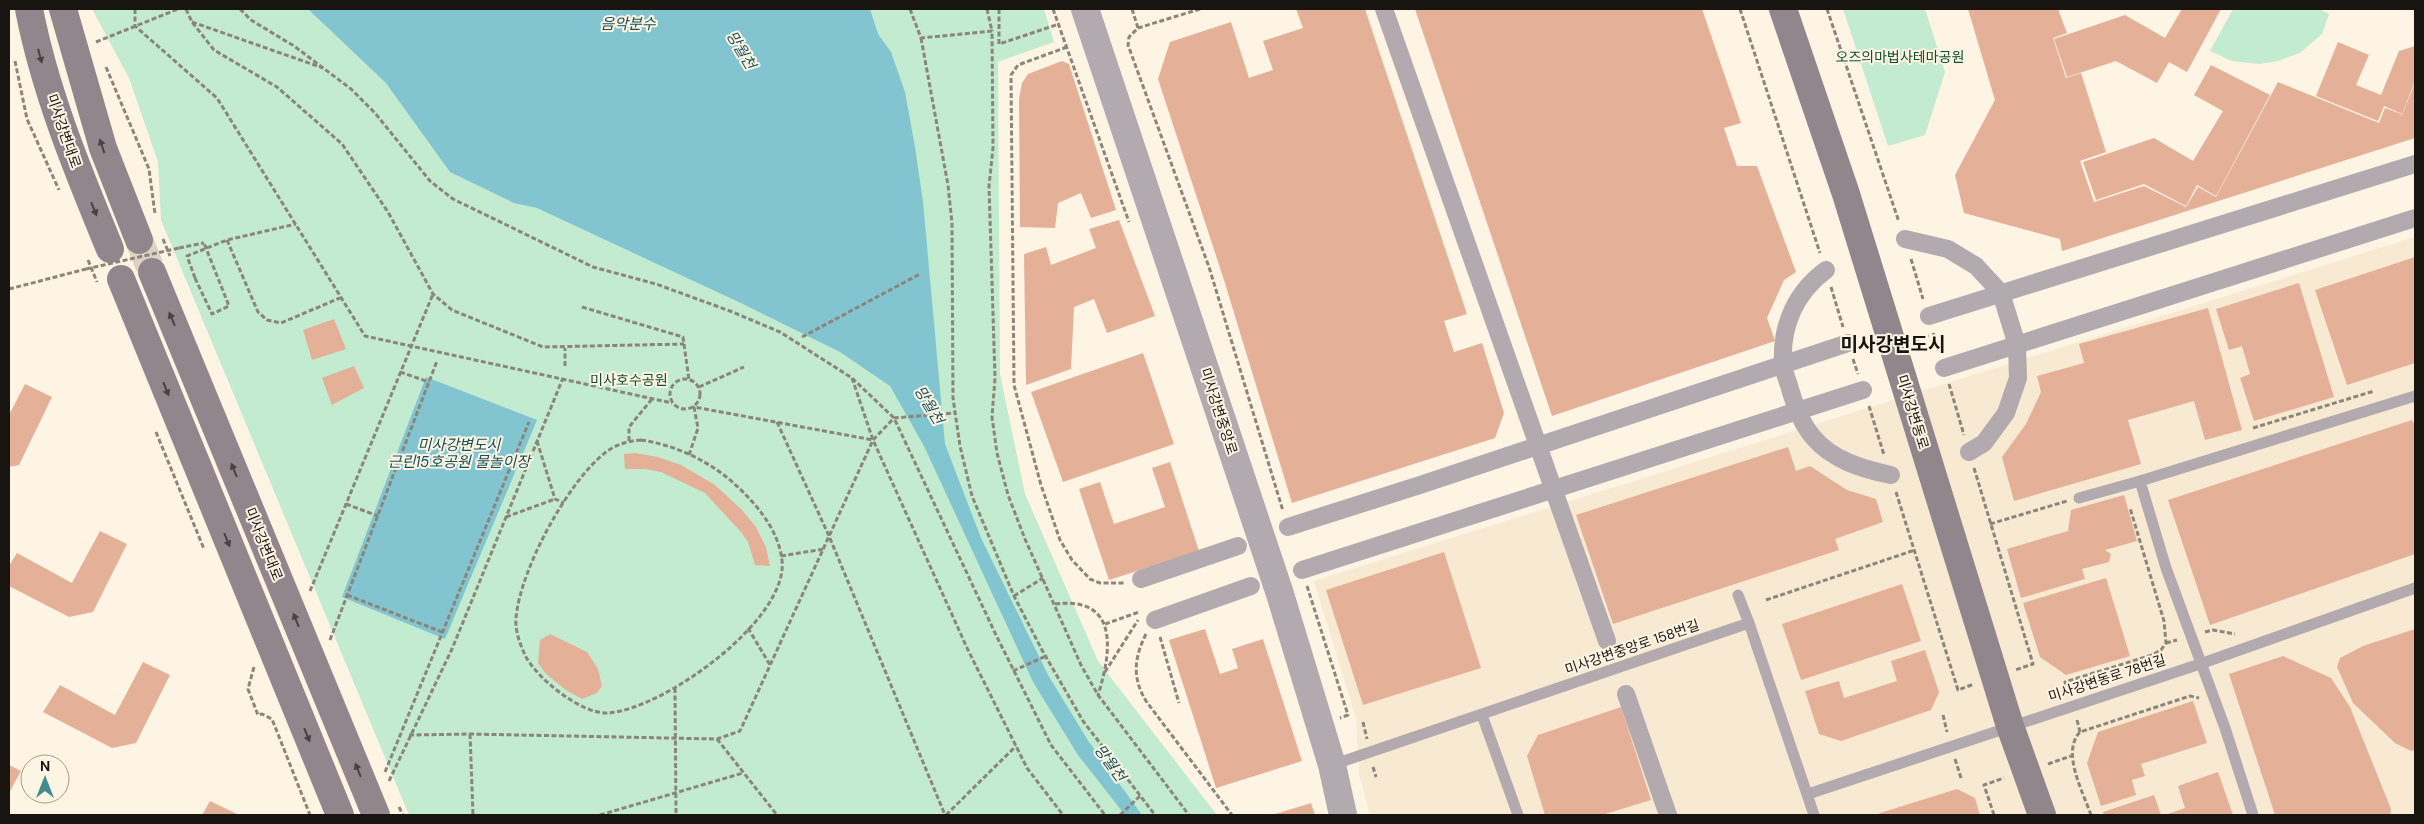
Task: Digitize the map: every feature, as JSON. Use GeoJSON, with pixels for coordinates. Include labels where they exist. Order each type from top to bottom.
{"type":"FeatureCollection","features":[{"type":"Feature","properties":{"kind":"main road","name":"미사강변대로"},"geometry":{"type":"LineString","coordinates":[[29,9],[46,80],[71,154],[110,249]]}},
{"type":"Feature","properties":{"kind":"main road"},"geometry":{"type":"LineString","coordinates":[[63,9],[103,148],[150,237]]}},
{"type":"Feature","properties":{"kind":"main road","name":"미사강변동로"},"geometry":{"type":"LineString","coordinates":[[1783,9],[1846,194],[2010,726],[2042,815]]}},
{"type":"Feature","properties":{"kind":"main road","name":"미사강변대로"},"geometry":{"type":"LineString","coordinates":[[162,265],[387,809]]}},
{"type":"Feature","properties":{"kind":"main road"},"geometry":{"type":"LineString","coordinates":[[121,279],[340,815]]}},
{"type":"Feature","properties":{"kind":"street"},"geometry":{"type":"LineString","coordinates":[[1384,9],[1607,641]]}},
{"type":"Feature","properties":{"kind":"street","name":"미사강변중앙로"},"geometry":{"type":"LineString","coordinates":[[1090,10],[1280,594],[1332,765],[1343,815]]}},
{"type":"Feature","properties":{"kind":"street"},"geometry":{"type":"LineString","coordinates":[[1928,316],[2415,164]]}},
{"type":"Feature","properties":{"kind":"street"},"geometry":{"type":"LineString","coordinates":[[1944,368],[2415,218]]}},
{"type":"Feature","properties":{"kind":"street"},"geometry":{"type":"LineString","coordinates":[[1905,239],[1948,250],[1976,266],[2001,293],[2017,345],[2018,378],[2006,413],[1984,443],[1969,452]]}},
{"type":"Feature","properties":{"kind":"street"},"geometry":{"type":"LineString","coordinates":[[1826,270],[1809,283],[1793,307],[1786,334],[1783,364],[1796,410],[1814,438],[1846,463],[1890,475]]}},
{"type":"Feature","properties":{"kind":"street"},"geometry":{"type":"LineString","coordinates":[[1288,527],[1848,343]]}},
{"type":"Feature","properties":{"kind":"street"},"geometry":{"type":"LineString","coordinates":[[1302,570],[1552,488],[1863,390]]}},
{"type":"Feature","properties":{"kind":"street"},"geometry":{"type":"LineString","coordinates":[[1141,579],[1238,546]]}},
{"type":"Feature","properties":{"kind":"street"},"geometry":{"type":"LineString","coordinates":[[1153,614],[1251,586]]}},
{"type":"Feature","properties":{"kind":"street"},"geometry":{"type":"LineString","coordinates":[[1626,694],[1668,815]]}},
{"type":"Feature","properties":{"kind":"lane"},"geometry":{"type":"LineString","coordinates":[[2079,498],[2415,396]]}},
{"type":"Feature","properties":{"kind":"lane"},"geometry":{"type":"LineString","coordinates":[[2140,481],[2166,568],[2253,815]]}},
{"type":"Feature","properties":{"kind":"lane","name":"미사강변동로 78번길"},"geometry":{"type":"LineString","coordinates":[[1808,794],[2200,664],[2415,588]]}},
{"type":"Feature","properties":{"kind":"lane"},"geometry":{"type":"LineString","coordinates":[[1738,595],[1749,622],[1814,815]]}},
{"type":"Feature","properties":{"kind":"lane","name":"미사강변중앙로 158번길"},"geometry":{"type":"LineString","coordinates":[[1332,765],[1749,622]]}},
{"type":"Feature","properties":{"kind":"lane"},"geometry":{"type":"LineString","coordinates":[[1482,714],[1518,815]]}},
{"type":"Feature","properties":{"kind":"path"},"geometry":{"type":"LineString","coordinates":[[134,9],[135,26],[218,98],[365,336],[652,398],[672,403],[685,410],[694,407],[873,440]]}},
{"type":"Feature","properties":{"kind":"path"},"geometry":{"type":"LineString","coordinates":[[95,42],[178,9]]}},
{"type":"Feature","properties":{"kind":"path"},"geometry":{"type":"LineString","coordinates":[[186,9],[192,22],[214,50],[277,87],[342,144],[388,212],[433,294],[452,310],[505,333],[544,347],[684,344]]}},
{"type":"Feature","properties":{"kind":"path"},"geometry":{"type":"LineString","coordinates":[[240,9],[251,20],[294,46],[351,89],[375,113],[430,181],[453,199],[593,267],[656,284],[730,311],[780,332],[852,378],[894,418],[1013,671],[1051,745],[1105,815]]}},
{"type":"Feature","properties":{"kind":"path"},"geometry":{"type":"LineString","coordinates":[[910,9],[921,38],[948,185],[952,223],[953,398],[972,496],[1014,596],[1083,721],[1155,815]]}},
{"type":"Feature","properties":{"kind":"path"},"geometry":{"type":"LineString","coordinates":[[987,9],[992,31],[993,148],[989,194],[995,378],[992,417],[997,453],[1008,495],[1054,604],[1098,696],[1189,815]]}},
{"type":"Feature","properties":{"kind":"path"},"geometry":{"type":"LineString","coordinates":[[1000,9],[999,44],[1059,24]]}},
{"type":"Feature","properties":{"kind":"path"},"geometry":{"type":"LineString","coordinates":[[1053,9],[1130,224]]}},
{"type":"Feature","properties":{"kind":"path"},"geometry":{"type":"LineString","coordinates":[[1132,9],[1138,28]]}},
{"type":"Feature","properties":{"kind":"path"},"geometry":{"type":"LineString","coordinates":[[1200,9],[1138,28],[1129,37],[1128,45],[1209,267],[1288,527]]}},
{"type":"Feature","properties":{"kind":"path"},"geometry":{"type":"LineString","coordinates":[[1740,9],[1826,270]]}},
{"type":"Feature","properties":{"kind":"path"},"geometry":{"type":"LineString","coordinates":[[192,22],[327,70]]}},
{"type":"Feature","properties":{"kind":"path"},"geometry":{"type":"LineString","coordinates":[[921,38],[992,31]]}},
{"type":"Feature","properties":{"kind":"path"},"geometry":{"type":"LineString","coordinates":[[92,34],[99,51]]}},
{"type":"Feature","properties":{"kind":"path"},"geometry":{"type":"LineString","coordinates":[[1067,47],[1018,65],[1011,75],[1014,385],[1041,485],[1060,540],[1072,560],[1083,574],[1100,583],[1125,583],[1141,579]]}},
{"type":"Feature","properties":{"kind":"path"},"geometry":{"type":"LineString","coordinates":[[102,59],[149,169],[156,215]]}},
{"type":"Feature","properties":{"kind":"path"},"geometry":{"type":"LineString","coordinates":[[9,289],[86,269],[204,243],[229,306],[212,314],[187,256],[227,240],[296,224]]}},
{"type":"Feature","properties":{"kind":"path"},"geometry":{"type":"LineString","coordinates":[[150,237],[162,265]]}},
{"type":"Feature","properties":{"kind":"path"},"geometry":{"type":"LineString","coordinates":[[227,240],[258,312],[267,320],[281,323],[340,298]]}},
{"type":"Feature","properties":{"kind":"path"},"geometry":{"type":"LineString","coordinates":[[802,337],[920,274]]}},
{"type":"Feature","properties":{"kind":"path"},"geometry":{"type":"LineString","coordinates":[[310,591],[433,294]]}},
{"type":"Feature","properties":{"kind":"path"},"geometry":{"type":"LineString","coordinates":[[582,307],[683,337],[689,380]]}},
{"type":"Feature","properties":{"kind":"path"},"geometry":{"type":"LineString","coordinates":[[565,348],[565,366]]}},
{"type":"Feature","properties":{"kind":"path"},"geometry":{"type":"LineString","coordinates":[[330,640],[437,361]]}},
{"type":"Feature","properties":{"kind":"path"},"geometry":{"type":"LineString","coordinates":[[699,387],[744,367]]}},
{"type":"Feature","properties":{"kind":"path"},"geometry":{"type":"LineString","coordinates":[[400,372],[429,382]]}},
{"type":"Feature","properties":{"kind":"path"},"geometry":{"type":"LineString","coordinates":[[389,781],[409,735],[452,649],[563,378]]}},
{"type":"Feature","properties":{"kind":"path"},"geometry":{"type":"LineString","coordinates":[[852,378],[873,440],[968,650],[1027,768],[1063,815]]}},
{"type":"Feature","properties":{"kind":"path"},"geometry":{"type":"LineString","coordinates":[[672,403],[670,394],[673,385],[680,380],[689,380],[699,387]]}},
{"type":"Feature","properties":{"kind":"path"},"geometry":{"type":"LineString","coordinates":[[694,407],[700,400],[699,387]]}},
{"type":"Feature","properties":{"kind":"path"},"geometry":{"type":"LineString","coordinates":[[629,440],[629,427],[652,398]]}},
{"type":"Feature","properties":{"kind":"path"},"geometry":{"type":"LineString","coordinates":[[689,455],[698,428],[694,407]]}},
{"type":"Feature","properties":{"kind":"path"},"geometry":{"type":"LineString","coordinates":[[409,735],[470,734],[717,739],[740,731],[873,440],[894,418],[955,413]]}},
{"type":"Feature","properties":{"kind":"path"},"geometry":{"type":"LineString","coordinates":[[385,772],[529,422]]}},
{"type":"Feature","properties":{"kind":"path"},"geometry":{"type":"LineString","coordinates":[[776,422],[829,536],[945,815],[1016,746]]}},
{"type":"Feature","properties":{"kind":"path"},"geometry":{"type":"LineString","coordinates":[[537,440],[555,499],[564,504]]}},
{"type":"Feature","properties":{"kind":"path"},"geometry":{"type":"LineString","coordinates":[[629,440],[652,442],[689,455],[714,468],[749,498],[771,527],[781,556],[778,586],[772,598],[748,628],[712,663],[675,688],[653,700],[621,711],[606,713],[579,705],[554,687],[528,661],[516,632],[518,606],[531,563],[550,524],[582,477],[608,451],[629,440]]}},
{"type":"Feature","properties":{"kind":"path"},"geometry":{"type":"LineString","coordinates":[[1969,452],[2033,664]]}},
{"type":"Feature","properties":{"kind":"path"},"geometry":{"type":"LineString","coordinates":[[1990,524],[2079,498]]}},
{"type":"Feature","properties":{"kind":"path"},"geometry":{"type":"LineString","coordinates":[[506,517],[555,499]]}},
{"type":"Feature","properties":{"kind":"path"},"geometry":{"type":"LineString","coordinates":[[346,504],[378,516]]}},
{"type":"Feature","properties":{"kind":"path"},"geometry":{"type":"LineString","coordinates":[[2130,507],[2164,621],[2166,643]]}},
{"type":"Feature","properties":{"kind":"path"},"geometry":{"type":"LineString","coordinates":[[781,556],[824,549]]}},
{"type":"Feature","properties":{"kind":"path"},"geometry":{"type":"LineString","coordinates":[[1766,600],[1915,550]]}},
{"type":"Feature","properties":{"kind":"path"},"geometry":{"type":"LineString","coordinates":[[1302,570],[1348,716]]}},
{"type":"Feature","properties":{"kind":"path"},"geometry":{"type":"LineString","coordinates":[[1014,596],[1043,578]]}},
{"type":"Feature","properties":{"kind":"path"},"geometry":{"type":"LineString","coordinates":[[307,584],[313,599]]}},
{"type":"Feature","properties":{"kind":"path"},"geometry":{"type":"LineString","coordinates":[[348,595],[442,632]]}},
{"type":"Feature","properties":{"kind":"path"},"geometry":{"type":"LineString","coordinates":[[1054,604],[1080,604],[1094,609],[1105,624],[1104,673],[1098,696]]}},
{"type":"Feature","properties":{"kind":"path"},"geometry":{"type":"LineString","coordinates":[[1105,624],[1153,614]]}},
{"type":"Feature","properties":{"kind":"path"},"geometry":{"type":"LineString","coordinates":[[1104,673],[1130,630],[1153,614]]}},
{"type":"Feature","properties":{"kind":"path"},"geometry":{"type":"LineString","coordinates":[[1153,614],[1179,703]]}},
{"type":"Feature","properties":{"kind":"path"},"geometry":{"type":"LineString","coordinates":[[1153,614],[1150,626],[1140,647],[1136,664],[1137,684],[1146,701],[1232,815]]}},
{"type":"Feature","properties":{"kind":"path"},"geometry":{"type":"LineString","coordinates":[[2202,623],[2206,632]]}},
{"type":"Feature","properties":{"kind":"path"},"geometry":{"type":"LineString","coordinates":[[748,628],[770,666]]}},
{"type":"Feature","properties":{"kind":"path"},"geometry":{"type":"LineString","coordinates":[[2065,682],[2152,655],[2166,643],[2190,636],[2214,630],[2233,635],[2242,632]]}},
{"type":"Feature","properties":{"kind":"path"},"geometry":{"type":"LineString","coordinates":[[327,632],[334,649]]}},
{"type":"Feature","properties":{"kind":"path"},"geometry":{"type":"LineString","coordinates":[[1013,671],[1046,656]]}},
{"type":"Feature","properties":{"kind":"path"},"geometry":{"type":"LineString","coordinates":[[675,688],[676,815]]}},
{"type":"Feature","properties":{"kind":"path"},"geometry":{"type":"LineString","coordinates":[[248,689],[258,715],[267,716],[272,719],[310,815]]}},
{"type":"Feature","properties":{"kind":"path"},"geometry":{"type":"LineString","coordinates":[[2091,815],[2071,756],[2072,745],[2080,732],[2190,696],[2197,699],[2211,692]]}},
{"type":"Feature","properties":{"kind":"path"},"geometry":{"type":"LineString","coordinates":[[470,734],[473,815]]}},
{"type":"Feature","properties":{"kind":"path"},"geometry":{"type":"LineString","coordinates":[[717,739],[777,815]]}},
{"type":"Feature","properties":{"kind":"path"},"geometry":{"type":"LineString","coordinates":[[381,763],[392,788]]}},
{"type":"Feature","properties":{"kind":"path"},"geometry":{"type":"LineString","coordinates":[[600,815],[743,773]]}},
{"type":"Feature","properties":{"kind":"path"},"geometry":{"type":"LineString","coordinates":[[1984,785],[1994,815]]}},
{"type":"Feature","properties":{"kind":"path"},"geometry":{"type":"LineString","coordinates":[[1121,814],[1140,796]]}},
{"type":"Feature","properties":{"kind":"path"},"geometry":{"type":"LineString","coordinates":[[387,809],[403,815]]}},
{"type":"Feature","properties":{"kind":"shaded area"},"geometry":{"type":"Polygon","coordinates":[[[2415,237],[2415,815],[1370,815],[1359,773],[1356,718],[1314,581],[2415,237]]]}},
{"type":"Feature","properties":{"kind":"green space","name":"미사호수공원"},"geometry":{"type":"Polygon","coordinates":[[[92,9],[1044,9],[1054,42],[998,62],[1000,374],[1025,494],[1098,661],[1217,815],[409,815],[161,220],[158,162],[129,78],[92,9]]]}},
{"type":"Feature","properties":{"kind":"green space","name":"오즈의마법사테마공원"},"geometry":{"type":"Polygon","coordinates":[[[1843,9],[1925,9],[1945,72],[1925,135],[1888,146],[1843,9]]]}},
{"type":"Feature","properties":{"kind":"green space"},"geometry":{"type":"Polygon","coordinates":[[[2233,9],[2319,9],[2329,14],[2322,34],[2300,53],[2278,61],[2259,64],[2232,61],[2210,51],[2233,9]]]}},
{"type":"Feature","properties":{"kind":"water"},"geometry":{"type":"Polygon","coordinates":[[[308,9],[870,9],[878,34],[891,52],[905,92],[915,147],[923,202],[945,444],[981,538],[1048,675],[1089,742],[1142,815],[1125,815],[1078,755],[1033,682],[924,446],[890,386],[840,352],[743,304],[537,208],[514,203],[450,172],[386,83],[308,9]]]}},
{"type":"Feature","properties":{"kind":"water","name":"미사강변도시 근린15호공원 물놀이장"},"geometry":{"type":"Polygon","coordinates":[[[426,377],[537,420],[445,639],[342,597],[426,377]]]}},
{"type":"Feature","properties":{"kind":"building"},"geometry":{"type":"Polygon","coordinates":[[[1296,9],[1365,9],[1467,314],[1444,321],[1454,352],[1482,343],[1504,413],[1495,438],[1292,503],[1224,280],[1158,79],[1170,42],[1231,22],[1249,78],[1273,70],[1263,41],[1303,28],[1296,9]]]}},
{"type":"Feature","properties":{"kind":"building"},"geometry":{"type":"Polygon","coordinates":[[[1415,9],[1702,9],[1741,123],[1724,128],[1737,166],[1757,166],[1796,272],[1784,280],[1767,318],[1775,341],[1552,416],[1415,9]]]}},
{"type":"Feature","properties":{"kind":"building"},"geometry":{"type":"Polygon","coordinates":[[[1968,9],[2058,9],[2067,33],[2053,38],[2066,78],[2081,73],[2106,152],[2080,161],[2094,202],[2144,186],[2186,207],[2198,187],[2216,197],[2278,82],[2379,123],[2385,108],[2401,114],[2401,117],[2415,83],[2415,138],[2062,251],[2060,239],[1964,213],[1955,175],[1995,100],[1968,9]]]}},
{"type":"Feature","properties":{"kind":"building"},"geometry":{"type":"Polygon","coordinates":[[[2182,9],[2221,9],[2187,72],[2169,62],[2157,83],[2116,61],[2067,77],[2054,39],[2125,15],[2165,38],[2182,9]]]}},
{"type":"Feature","properties":{"kind":"building"},"geometry":{"type":"Polygon","coordinates":[[[2338,42],[2369,55],[2356,85],[2381,95],[2399,51],[2415,46],[2415,81],[2402,114],[2384,106],[2378,121],[2316,96],[2338,42]]]}},
{"type":"Feature","properties":{"kind":"building"},"geometry":{"type":"Polygon","coordinates":[[[1062,61],[1069,64],[1116,210],[1091,218],[1081,193],[1058,203],[1055,228],[1020,227],[1019,99],[1022,83],[1028,74],[1062,61]]]}},
{"type":"Feature","properties":{"kind":"building"},"geometry":{"type":"Polygon","coordinates":[[[2211,65],[2270,95],[2216,196],[2197,185],[2186,206],[2144,184],[2096,200],[2083,162],[2154,138],[2193,161],[2223,111],[2194,95],[2211,65]]]}},
{"type":"Feature","properties":{"kind":"building"},"geometry":{"type":"Polygon","coordinates":[[[1119,220],[1155,316],[1107,333],[1094,299],[1074,307],[1071,369],[1026,385],[1024,254],[1046,247],[1051,265],[1096,248],[1089,229],[1119,220]]]}},
{"type":"Feature","properties":{"kind":"building"},"geometry":{"type":"Polygon","coordinates":[[[2415,257],[2415,363],[2347,385],[2315,290],[2415,257]]]}},
{"type":"Feature","properties":{"kind":"building"},"geometry":{"type":"Polygon","coordinates":[[[2299,283],[2334,397],[2254,421],[2240,378],[2250,374],[2242,346],[2229,350],[2216,309],[2299,283]]]}},
{"type":"Feature","properties":{"kind":"building"},"geometry":{"type":"Polygon","coordinates":[[[2208,308],[2242,430],[2205,440],[2194,401],[2128,420],[2141,464],[2014,501],[2002,457],[2026,424],[2041,392],[2037,376],[2084,363],[2079,344],[2208,308]]]}},
{"type":"Feature","properties":{"kind":"building"},"geometry":{"type":"Polygon","coordinates":[[[334,319],[346,349],[312,360],[303,330],[334,319]]]}},
{"type":"Feature","properties":{"kind":"building"},"geometry":{"type":"Polygon","coordinates":[[[1143,353],[1174,444],[1063,482],[1031,392],[1143,353]]]}},
{"type":"Feature","properties":{"kind":"building"},"geometry":{"type":"Polygon","coordinates":[[[354,366],[364,388],[332,405],[322,378],[354,366]]]}},
{"type":"Feature","properties":{"kind":"building"},"geometry":{"type":"Polygon","coordinates":[[[25,384],[52,397],[19,465],[9,467],[9,415],[25,384]]]}},
{"type":"Feature","properties":{"kind":"building"},"geometry":{"type":"Polygon","coordinates":[[[2412,420],[2415,425],[2415,554],[2210,625],[2168,500],[2412,420]]]}},
{"type":"Feature","properties":{"kind":"building"},"geometry":{"type":"Polygon","coordinates":[[[1788,447],[1796,471],[1810,466],[1847,490],[1876,499],[1883,522],[1835,539],[1839,550],[1613,624],[1576,515],[1788,447]]]}},
{"type":"Feature","properties":{"kind":"building"},"geometry":{"type":"Polygon","coordinates":[[[635,453],[658,457],[681,465],[715,485],[741,509],[756,527],[766,547],[770,566],[755,565],[748,542],[705,493],[661,472],[645,469],[625,469],[624,454],[635,453]]]}},
{"type":"Feature","properties":{"kind":"building"},"geometry":{"type":"Polygon","coordinates":[[[1170,462],[1199,551],[1109,580],[1079,489],[1100,482],[1114,524],[1165,507],[1152,468],[1170,462]]]}},
{"type":"Feature","properties":{"kind":"building"},"geometry":{"type":"Polygon","coordinates":[[[2124,495],[2137,541],[2105,550],[2111,554],[2109,562],[2082,569],[2085,579],[2021,598],[2007,549],[2068,531],[2071,510],[2124,495]]]}},
{"type":"Feature","properties":{"kind":"building"},"geometry":{"type":"Polygon","coordinates":[[[100,531],[127,544],[93,612],[69,617],[9,586],[9,566],[17,553],[72,583],[100,531]]]}},
{"type":"Feature","properties":{"kind":"building"},"geometry":{"type":"Polygon","coordinates":[[[1444,552],[1481,668],[1363,705],[1326,590],[1444,552]]]}},
{"type":"Feature","properties":{"kind":"building"},"geometry":{"type":"Polygon","coordinates":[[[2106,578],[2130,656],[2066,675],[2040,657],[2023,603],[2106,578]]]}},
{"type":"Feature","properties":{"kind":"building"},"geometry":{"type":"Polygon","coordinates":[[[1902,584],[1921,641],[1801,680],[1782,624],[1902,584]]]}},
{"type":"Feature","properties":{"kind":"building"},"geometry":{"type":"Polygon","coordinates":[[[1205,629],[1220,674],[1238,668],[1232,649],[1263,639],[1302,761],[1216,788],[1169,640],[1205,629]]]}},
{"type":"Feature","properties":{"kind":"building"},"geometry":{"type":"Polygon","coordinates":[[[2415,629],[2415,750],[2411,751],[2395,743],[2353,703],[2337,667],[2340,658],[2363,646],[2415,629]]]}},
{"type":"Feature","properties":{"kind":"building"},"geometry":{"type":"Polygon","coordinates":[[[550,634],[587,652],[598,669],[602,686],[597,693],[582,699],[566,690],[546,674],[538,663],[540,640],[550,634]]]}},
{"type":"Feature","properties":{"kind":"building"},"geometry":{"type":"Polygon","coordinates":[[[1925,650],[1939,692],[1931,710],[1841,741],[1819,734],[1805,691],[1839,681],[1844,698],[1897,681],[1891,661],[1925,650]]]}},
{"type":"Feature","properties":{"kind":"building"},"geometry":{"type":"Polygon","coordinates":[[[2283,656],[2331,678],[2350,707],[2391,809],[2390,815],[2275,815],[2229,674],[2283,656]]]}},
{"type":"Feature","properties":{"kind":"building"},"geometry":{"type":"Polygon","coordinates":[[[143,662],[170,675],[136,743],[112,748],[43,712],[60,685],[115,715],[143,662]]]}},
{"type":"Feature","properties":{"kind":"building"},"geometry":{"type":"Polygon","coordinates":[[[2193,701],[2207,743],[2141,764],[2145,776],[2132,780],[2136,795],[2101,806],[2087,763],[2098,732],[2193,701]]]}},
{"type":"Feature","properties":{"kind":"building"},"geometry":{"type":"Polygon","coordinates":[[[1621,707],[1651,800],[1602,815],[1545,815],[1527,756],[1538,735],[1621,707]]]}},
{"type":"Feature","properties":{"kind":"building"},"geometry":{"type":"Polygon","coordinates":[[[9,765],[20,770],[20,773],[9,793],[9,765]]]}},
{"type":"Feature","properties":{"kind":"building"},"geometry":{"type":"Polygon","coordinates":[[[2218,772],[2233,815],[2165,815],[2185,808],[2178,786],[2218,772]]]}},
{"type":"Feature","properties":{"kind":"building"},"geometry":{"type":"Polygon","coordinates":[[[1957,789],[1975,798],[1980,815],[1878,815],[1880,813],[1957,789]]]}},
{"type":"Feature","properties":{"kind":"building"},"geometry":{"type":"Polygon","coordinates":[[[2154,795],[2161,815],[2104,815],[2103,812],[2154,795]]]}},
{"type":"Feature","properties":{"kind":"building"},"geometry":{"type":"Polygon","coordinates":[[[210,801],[237,814],[202,815],[210,801]]]}},
{"type":"Feature","properties":{"kind":"building"},"geometry":{"type":"Polygon","coordinates":[[[1311,803],[1315,815],[1272,815],[1311,803]]]}},
{"type":"Feature","properties":{"kind":"tunnel"},"geometry":{"type":"LineString","coordinates":[[139,240],[152,272]]}},
{"type":"Feature","properties":{"kind":"district","name":"미사강변도시"},"geometry":{"type":"Point","coordinates":[1893,344]}},
{"type":"Feature","properties":{"kind":"water label","name":"음악분수"},"geometry":{"type":"Point","coordinates":[628,24]}},
{"type":"Feature","properties":{"kind":"water label","name":"망월천"},"geometry":{"type":"Point","coordinates":[741,50]}},
{"type":"Feature","properties":{"kind":"water label","name":"망월천"},"geometry":{"type":"Point","coordinates":[929,405]}},
{"type":"Feature","properties":{"kind":"water label","name":"망월천"},"geometry":{"type":"Point","coordinates":[1110,763]}}]}
